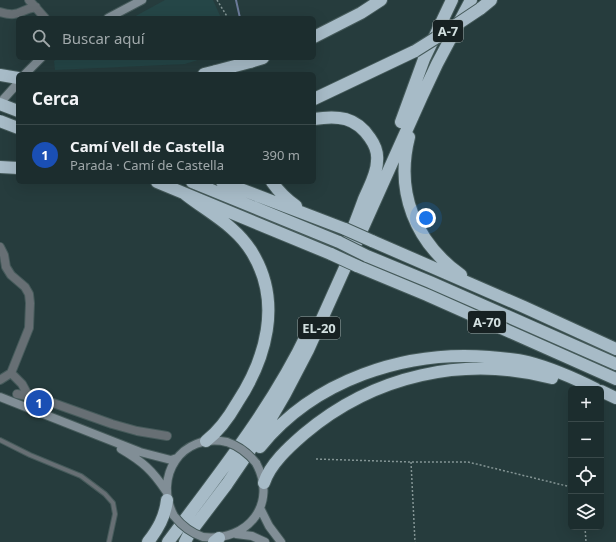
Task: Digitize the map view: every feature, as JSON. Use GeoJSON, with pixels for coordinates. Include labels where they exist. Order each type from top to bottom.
{"type":"FeatureCollection","features":[{"type":"Feature","properties":{"kind":"highway"},"geometry":{"type":"LineString","coordinates":[[316,36],[361,13],[381,0]]}},
{"type":"Feature","properties":{"kind":"highway","name":"EL-20"},"geometry":{"type":"LineString","coordinates":[[168,542],[222,469],[276,389],[301,346],[320,307],[343,235],[369,200],[407,107],[424,59],[452,0]]}},
{"type":"Feature","properties":{"kind":"highway","name":"EL-20"},"geometry":{"type":"LineString","coordinates":[[186,542],[189,534],[227,484],[267,425],[285,394],[311,344],[437,64],[471,0]]}},
{"type":"Feature","properties":{"kind":"highway","name":"A-7"},"geometry":{"type":"LineString","coordinates":[[316,97],[414,51],[450,30],[492,0]]}},
{"type":"Feature","properties":{"kind":"highway"},"geometry":{"type":"LineString","coordinates":[[214,72],[256,60]]}},
{"type":"Feature","properties":{"kind":"highway"},"geometry":{"type":"LineString","coordinates":[[0,74],[16,78]]}},
{"type":"Feature","properties":{"kind":"highway"},"geometry":{"type":"LineString","coordinates":[[422,96],[405,152],[404,166],[407,201],[416,224],[428,244],[451,268],[476,286]]}},
{"type":"Feature","properties":{"kind":"highway"},"geometry":{"type":"LineString","coordinates":[[0,104],[16,110]]}},
{"type":"Feature","properties":{"kind":"highway"},"geometry":{"type":"LineString","coordinates":[[316,119],[338,117],[349,120],[360,126],[374,144],[377,154],[378,162],[374,175],[343,235]]}},
{"type":"Feature","properties":{"kind":"highway"},"geometry":{"type":"LineString","coordinates":[[0,121],[16,127]]}},
{"type":"Feature","properties":{"kind":"highway"},"geometry":{"type":"LineString","coordinates":[[0,167],[16,168]]}},
{"type":"Feature","properties":{"kind":"highway","name":"A-70"},"geometry":{"type":"LineString","coordinates":[[162,184],[427,295],[616,379]]}},
{"type":"Feature","properties":{"kind":"highway","name":"A-70"},"geometry":{"type":"LineString","coordinates":[[198,184],[343,235],[367,256],[444,288],[616,364]]}},
{"type":"Feature","properties":{"kind":"highway"},"geometry":{"type":"LineString","coordinates":[[227,184],[343,235],[372,241],[616,349]]}},
{"type":"Feature","properties":{"kind":"highway"},"geometry":{"type":"LineString","coordinates":[[273,184],[277,190],[291,202],[343,235]]}},
{"type":"Feature","properties":{"kind":"highway"},"geometry":{"type":"LineString","coordinates":[[185,194],[231,226],[244,241],[253,253],[260,268],[266,285],[269,302],[267,336],[251,379],[242,396],[225,421],[213,436],[206,441]]}},
{"type":"Feature","properties":{"kind":"highway"},"geometry":{"type":"LineString","coordinates":[[186,542],[266,440],[288,419],[318,397],[335,387],[378,369],[410,361],[443,356],[505,358],[528,362],[580,381],[589,386]]}},
{"type":"Feature","properties":{"kind":"highway"},"geometry":{"type":"LineString","coordinates":[[264,482],[267,474],[290,447],[313,426],[364,394],[399,381],[422,375],[470,368],[506,370],[540,375],[583,386]]}},
{"type":"Feature","properties":{"kind":"highway"},"geometry":{"type":"LineString","coordinates":[[604,393],[616,398]]}},
{"type":"Feature","properties":{"kind":"highway"},"geometry":{"type":"LineString","coordinates":[[148,542],[166,512],[167,496]]}},
{"type":"Feature","properties":{"kind":"main road"},"geometry":{"type":"LineString","coordinates":[[112,16],[142,0]]}},
{"type":"Feature","properties":{"kind":"main road"},"geometry":{"type":"LineString","coordinates":[[27,72],[37,60]]}},
{"type":"Feature","properties":{"kind":"main road"},"geometry":{"type":"LineString","coordinates":[[0,104],[16,84]]}},
{"type":"Feature","properties":{"kind":"main road"},"geometry":{"type":"LineString","coordinates":[[0,397],[95,436],[160,458],[170,460],[177,458],[188,449],[206,441],[227,442],[247,452],[256,463],[264,482],[264,496],[257,515],[247,526],[235,534]]}},
{"type":"Feature","properties":{"kind":"main road"},"geometry":{"type":"LineString","coordinates":[[95,436],[138,459],[151,470],[167,496],[174,516],[190,531],[212,539],[235,534],[252,536],[265,542]]}},
{"type":"Feature","properties":{"kind":"main road"},"geometry":{"type":"LineString","coordinates":[[167,496],[169,474],[177,458]]}},
{"type":"Feature","properties":{"kind":"main road"},"geometry":{"type":"LineString","coordinates":[[260,508],[269,526],[281,542]]}},
{"type":"Feature","properties":{"kind":"street"},"geometry":{"type":"LineString","coordinates":[[30,0],[43,16]]}},
{"type":"Feature","properties":{"kind":"street"},"geometry":{"type":"LineString","coordinates":[[0,12],[15,15],[27,9],[36,7]]}},
{"type":"Feature","properties":{"kind":"street"},"geometry":{"type":"LineString","coordinates":[[0,247],[4,255],[6,267],[11,275],[25,287],[29,294],[30,303],[29,328],[11,373],[0,380]]}},
{"type":"Feature","properties":{"kind":"street"},"geometry":{"type":"LineString","coordinates":[[11,373],[22,384],[29,397]]}},
{"type":"Feature","properties":{"kind":"street"},"geometry":{"type":"LineString","coordinates":[[17,394],[38,398],[112,424],[137,431],[167,436]]}},
{"type":"Feature","properties":{"kind":"lane"},"geometry":{"type":"LineString","coordinates":[[0,440],[30,455],[81,476],[105,494],[113,503],[115,514],[109,542]]}},
{"type":"Feature","properties":{"kind":"path"},"geometry":{"type":"LineString","coordinates":[[217,0],[227,16]]}},
{"type":"Feature","properties":{"kind":"path"},"geometry":{"type":"LineString","coordinates":[[316,459],[468,462],[568,486]]}},
{"type":"Feature","properties":{"kind":"path"},"geometry":{"type":"LineString","coordinates":[[411,462],[415,542]]}},
{"type":"Feature","properties":{"kind":"path"},"geometry":{"type":"LineString","coordinates":[[585,530],[586,542]]}},
{"type":"Feature","properties":{"kind":"shaded area"},"geometry":{"type":"Polygon","coordinates":[[[165,0],[213,0],[220,16],[136,16],[165,0]]]}},
{"type":"Feature","properties":{"kind":"shaded area"},"geometry":{"type":"Polygon","coordinates":[[[198,60],[185,64],[55,70],[54,61],[198,60]]]}},
{"type":"Feature","properties":{"kind":"waterway"},"geometry":{"type":"LineString","coordinates":[[236,0],[240,16]]}},
{"type":"Feature","properties":{"kind":"place","name":"Camí Vell de Castella"},"geometry":{"type":"Point","coordinates":[39,403]}}]}
